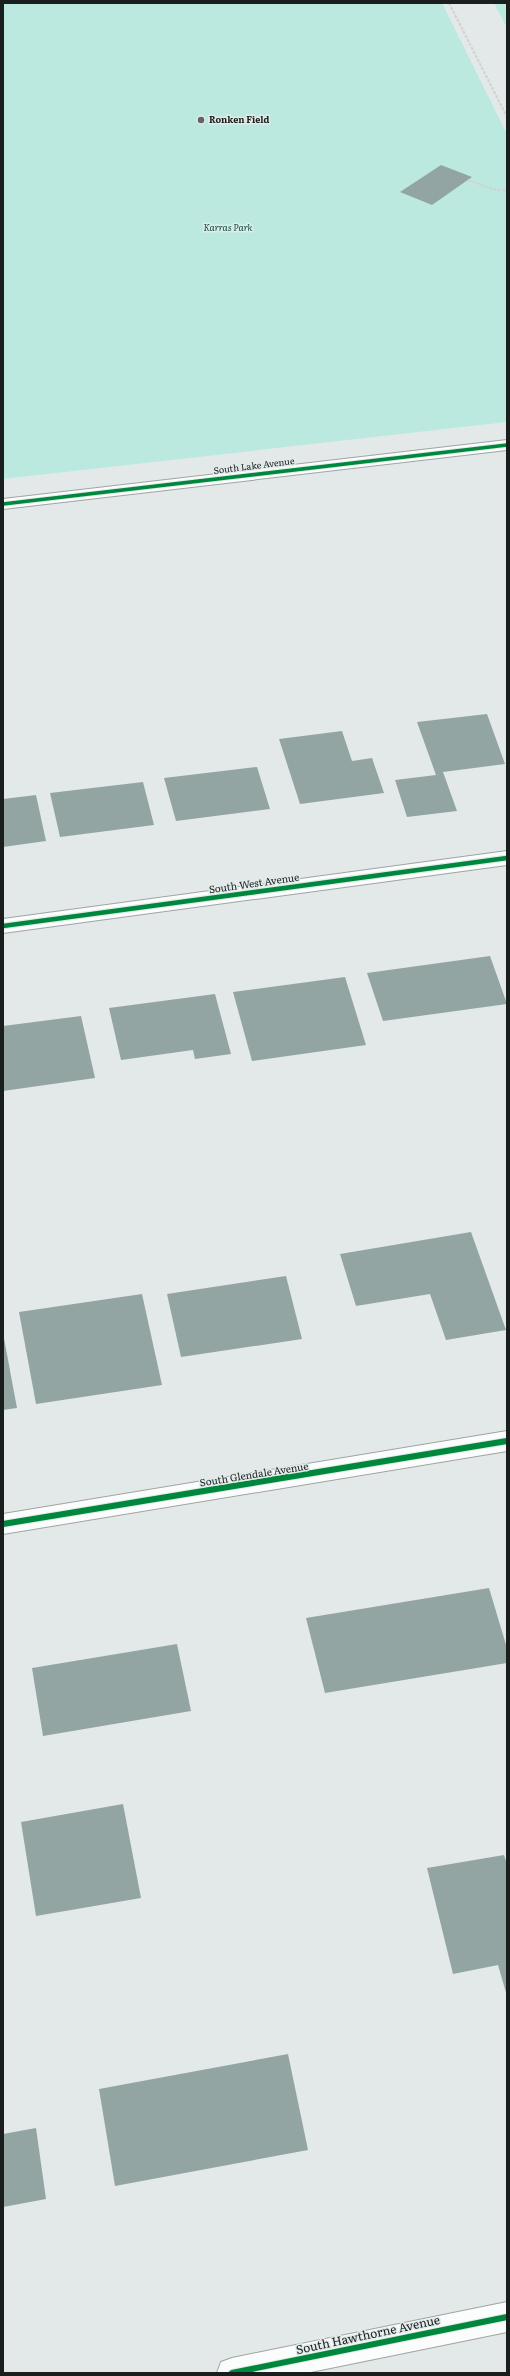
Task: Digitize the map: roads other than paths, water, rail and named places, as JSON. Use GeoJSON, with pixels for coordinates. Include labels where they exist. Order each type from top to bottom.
{"type":"FeatureCollection","features":[{"type":"Feature","properties":{"kind":"street","name":"South Lake Avenue"},"geometry":{"type":"LineString","coordinates":[[3,504],[507,445]]}},
{"type":"Feature","properties":{"kind":"street","name":"South West Avenue"},"geometry":{"type":"LineString","coordinates":[[3,926],[507,858]]}},
{"type":"Feature","properties":{"kind":"street","name":"South Glendale Avenue"},"geometry":{"type":"LineString","coordinates":[[3,1524],[507,1442]]}},
{"type":"Feature","properties":{"kind":"street","name":"South Hawthorne Avenue"},"geometry":{"type":"LineString","coordinates":[[232,2373],[507,2317]]}},
{"type":"Feature","properties":{"kind":"place","name":"Ronken Field"},"geometry":{"type":"Point","coordinates":[201,120]}},
{"type":"Feature","properties":{"kind":"park label","name":"Karras Park"},"geometry":{"type":"Point","coordinates":[228,228]}}]}
